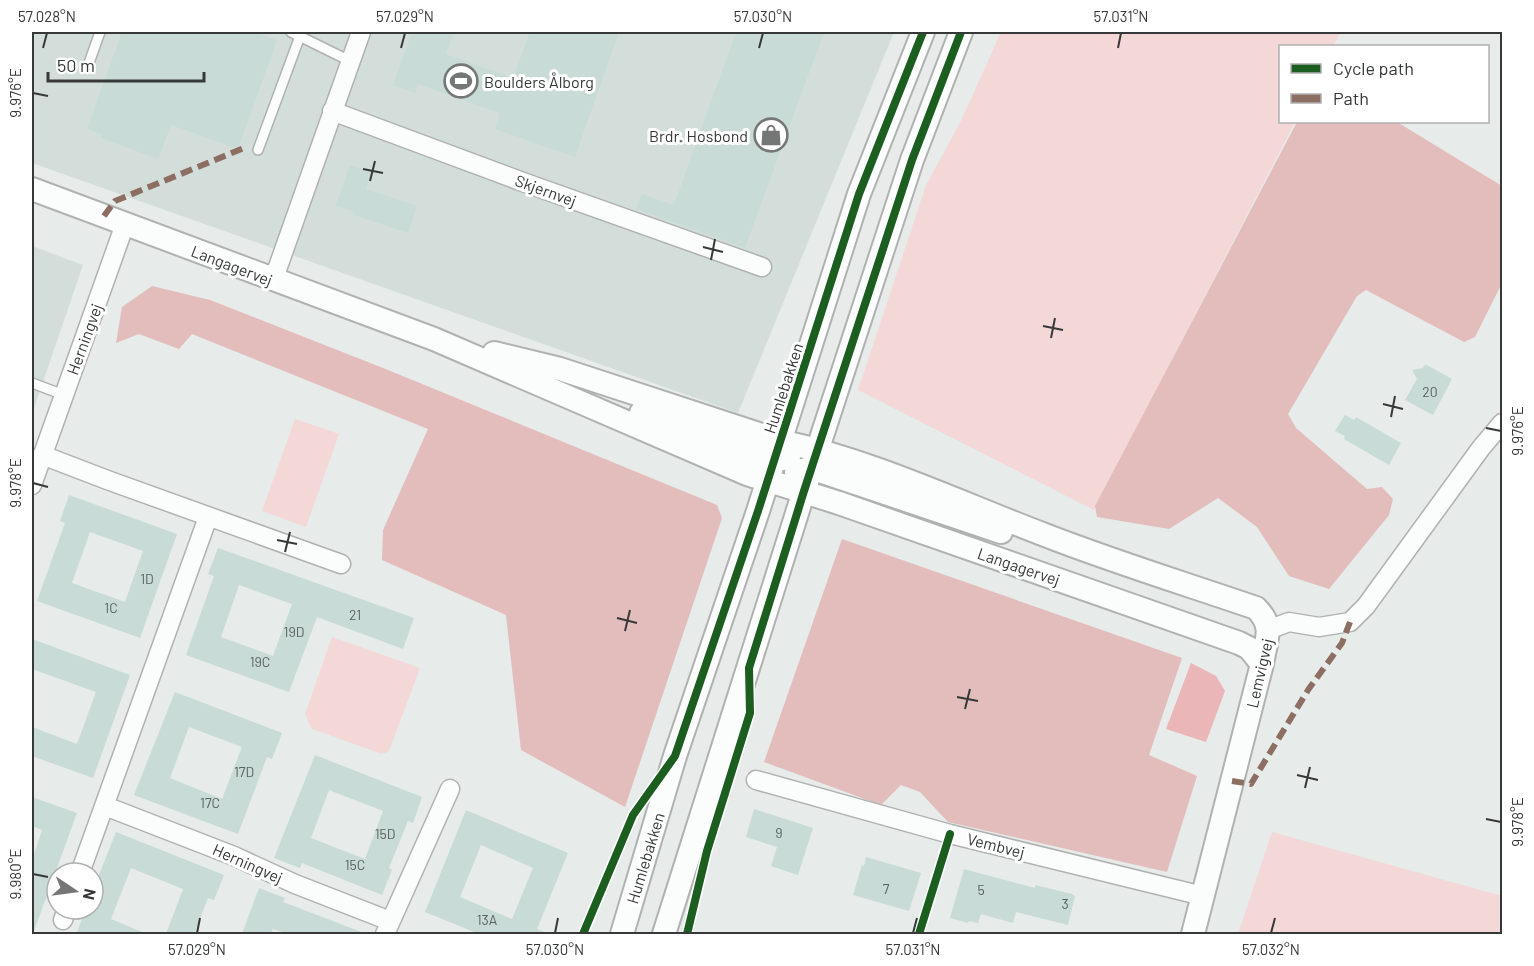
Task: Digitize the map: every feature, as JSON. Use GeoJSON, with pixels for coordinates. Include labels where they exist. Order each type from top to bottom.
{"type":"FeatureCollection","features":[{"type":"Feature","properties":{"kind":"street"},"geometry":{"type":"LineString","coordinates":[[273,281],[361,32]]}},
{"type":"Feature","properties":{"kind":"street","name":"Humlebakken"},"geometry":{"type":"LineString","coordinates":[[621,934],[675,756],[774,460],[859,194],[922,32]]}},
{"type":"Feature","properties":{"kind":"street"},"geometry":{"type":"LineString","coordinates":[[664,934],[804,491],[912,160],[962,32]]}},
{"type":"Feature","properties":{"kind":"street","name":"Skjernvej"},"geometry":{"type":"LineString","coordinates":[[332,111],[762,267]]}},
{"type":"Feature","properties":{"kind":"street","name":"Langagervej"},"geometry":{"type":"LineString","coordinates":[[32,189],[273,281],[434,339],[581,402],[633,410],[774,460],[815,459],[1002,533],[1047,536],[1256,608],[1266,618],[1268,630]]}},
{"type":"Feature","properties":{"kind":"street","name":"Herningvej"},"geometry":{"type":"LineString","coordinates":[[32,485],[125,224]]}},
{"type":"Feature","properties":{"kind":"street","name":"Langagervej"},"geometry":{"type":"LineString","coordinates":[[434,339],[560,369],[774,460],[804,491],[1239,643],[1249,648],[1262,664]]}},
{"type":"Feature","properties":{"kind":"street","name":"Lemvigvej"},"geometry":{"type":"LineString","coordinates":[[1193,934],[1262,664],[1268,630],[1289,622],[1320,627],[1350,622],[1366,606],[1481,448],[1503,423]]}},
{"type":"Feature","properties":{"kind":"street"},"geometry":{"type":"LineString","coordinates":[[42,455],[341,564]]}},
{"type":"Feature","properties":{"kind":"street"},"geometry":{"type":"LineString","coordinates":[[774,460],[815,459]]}},
{"type":"Feature","properties":{"kind":"street"},"geometry":{"type":"LineString","coordinates":[[84,861],[208,516]]}},
{"type":"Feature","properties":{"kind":"street","name":"Vembvej"},"geometry":{"type":"LineString","coordinates":[[756,780],[950,834],[1203,896]]}},
{"type":"Feature","properties":{"kind":"street","name":"Herningvej"},"geometry":{"type":"LineString","coordinates":[[105,806],[234,856],[388,928],[450,789]]}},
{"type":"Feature","properties":{"kind":"lane"},"geometry":{"type":"LineString","coordinates":[[89,63],[100,32]]}},
{"type":"Feature","properties":{"kind":"lane"},"geometry":{"type":"LineString","coordinates":[[291,32],[350,61]]}},
{"type":"Feature","properties":{"kind":"lane"},"geometry":{"type":"LineString","coordinates":[[258,150],[300,36]]}},
{"type":"Feature","properties":{"kind":"lane"},"geometry":{"type":"LineString","coordinates":[[32,383],[64,395]]}},
{"type":"Feature","properties":{"kind":"shaded area"},"geometry":{"type":"Polygon","coordinates":[[[32,32],[894,32],[738,413],[32,163],[32,32]]]}},
{"type":"Feature","properties":{"kind":"shaded area"},"geometry":{"type":"Polygon","coordinates":[[[1001,32],[1341,32],[1334,45],[1279,45],[1279,123],[1294,123],[1094,510],[858,390],[926,185],[961,121],[1001,32]]]}},
{"type":"Feature","properties":{"kind":"shaded area"},"geometry":{"type":"Polygon","coordinates":[[[1296,123],[1399,123],[1502,186],[1502,283],[1475,337],[1464,342],[1366,290],[1357,296],[1288,414],[1296,428],[1367,489],[1382,487],[1393,499],[1389,515],[1329,589],[1289,576],[1257,527],[1218,498],[1169,529],[1097,517],[1095,506],[1296,123]]]}},
{"type":"Feature","properties":{"kind":"shaded area"},"geometry":{"type":"Polygon","coordinates":[[[32,246],[83,265],[32,414],[32,246]]]}},
{"type":"Feature","properties":{"kind":"shaded area"},"geometry":{"type":"Polygon","coordinates":[[[152,286],[210,300],[383,368],[717,505],[722,518],[625,807],[521,750],[506,615],[382,560],[383,530],[428,429],[192,334],[179,349],[139,334],[116,343],[122,307],[152,286]]]}},
{"type":"Feature","properties":{"kind":"shaded area"},"geometry":{"type":"Polygon","coordinates":[[[295,419],[339,434],[306,527],[262,511],[295,419]]]}},
{"type":"Feature","properties":{"kind":"shaded area"},"geometry":{"type":"Polygon","coordinates":[[[842,539],[1182,658],[1149,755],[1197,776],[1167,872],[948,822],[920,792],[901,785],[881,805],[764,762],[842,539]]]}},
{"type":"Feature","properties":{"kind":"shaded area"},"geometry":{"type":"Polygon","coordinates":[[[332,637],[420,668],[389,751],[382,754],[312,729],[305,714],[332,637]]]}},
{"type":"Feature","properties":{"kind":"shaded area"},"geometry":{"type":"Polygon","coordinates":[[[1191,663],[1216,676],[1225,691],[1206,742],[1166,729],[1191,663]]]}},
{"type":"Feature","properties":{"kind":"shaded area"},"geometry":{"type":"Polygon","coordinates":[[[1272,832],[1502,896],[1502,934],[1238,934],[1272,832]]]}},
{"type":"Feature","properties":{"kind":"building"},"geometry":{"type":"Polygon","coordinates":[[[122,32],[254,32],[277,40],[238,149],[171,125],[158,159],[101,138],[102,134],[87,129],[122,32]]]}},
{"type":"Feature","properties":{"kind":"building"},"geometry":{"type":"Polygon","coordinates":[[[412,32],[454,32],[446,54],[513,78],[530,32],[619,32],[575,157],[495,129],[500,113],[418,84],[415,93],[393,85],[412,32]]]}},
{"type":"Feature","properties":{"kind":"building"},"geometry":{"type":"Polygon","coordinates":[[[736,32],[824,32],[745,248],[636,209],[642,194],[674,205],[736,32]]]}},
{"type":"Feature","properties":{"kind":"building"},"geometry":{"type":"Polygon","coordinates":[[[350,165],[372,172],[366,189],[417,206],[408,233],[354,215],[355,212],[336,205],[350,165]]]}},
{"type":"Feature","properties":{"kind":"building"},"geometry":{"type":"Polygon","coordinates":[[[1425,364],[1452,379],[1433,415],[1405,400],[1417,379],[1412,370],[1423,368],[1425,364]]]}},
{"type":"Feature","properties":{"kind":"building"},"geometry":{"type":"Polygon","coordinates":[[[1345,415],[1354,420],[1356,417],[1401,443],[1389,465],[1344,439],[1345,436],[1335,431],[1345,415]]]}},
{"type":"Feature","properties":{"kind":"building"},"geometry":{"type":"Polygon","coordinates":[[[69,495],[177,534],[140,638],[37,601],[65,523],[60,521],[69,495]],[[90,532],[72,583],[125,602],[143,551],[90,532]]]}},
{"type":"Feature","properties":{"kind":"building"},"geometry":{"type":"Polygon","coordinates":[[[218,548],[414,618],[403,649],[317,617],[289,692],[186,655],[214,576],[208,574],[218,548]],[[239,585],[221,637],[273,656],[292,604],[239,585]]]}},
{"type":"Feature","properties":{"kind":"building"},"geometry":{"type":"Polygon","coordinates":[[[32,639],[130,675],[93,778],[32,756],[32,727],[77,744],[96,692],[32,669],[32,639]]]}},
{"type":"Feature","properties":{"kind":"building"},"geometry":{"type":"Polygon","coordinates":[[[175,692],[282,733],[272,759],[267,757],[238,834],[134,795],[175,692]],[[189,727],[170,778],[222,799],[242,747],[189,727]]]}},
{"type":"Feature","properties":{"kind":"building"},"geometry":{"type":"Polygon","coordinates":[[[315,755],[422,797],[413,823],[408,821],[389,868],[392,870],[382,895],[302,863],[300,868],[274,858],[315,755]],[[329,790],[311,838],[365,859],[383,811],[329,790]]]}},
{"type":"Feature","properties":{"kind":"building"},"geometry":{"type":"Polygon","coordinates":[[[32,797],[77,813],[60,861],[45,861],[45,901],[34,931],[32,930],[32,860],[42,830],[32,826],[32,797]]]}},
{"type":"Feature","properties":{"kind":"building"},"geometry":{"type":"Polygon","coordinates":[[[754,809],[813,828],[798,875],[771,866],[777,847],[746,837],[754,809]]]}},
{"type":"Feature","properties":{"kind":"building"},"geometry":{"type":"Polygon","coordinates":[[[466,810],[568,853],[537,929],[549,934],[479,934],[425,912],[466,810]],[[481,845],[460,897],[512,919],[533,868],[481,845]]]}},
{"type":"Feature","properties":{"kind":"building"},"geometry":{"type":"Polygon","coordinates":[[[116,832],[224,875],[214,900],[208,898],[194,934],[166,934],[183,889],[131,868],[111,919],[147,934],[76,934],[81,921],[105,921],[104,861],[116,832]]]}},
{"type":"Feature","properties":{"kind":"building"},"geometry":{"type":"Polygon","coordinates":[[[866,857],[921,873],[909,911],[853,895],[866,857]]]}},
{"type":"Feature","properties":{"kind":"building"},"geometry":{"type":"Polygon","coordinates":[[[964,869],[1035,888],[1035,885],[1072,894],[1075,896],[1068,925],[1016,912],[1013,923],[981,914],[978,923],[950,918],[964,869]]]}},
{"type":"Feature","properties":{"kind":"building"},"geometry":{"type":"Polygon","coordinates":[[[259,888],[285,898],[283,902],[364,933],[289,934],[273,929],[270,934],[242,934],[259,888]]]}},
{"type":"Feature","properties":{"kind":"marked path"},"geometry":{"type":"LineString","coordinates":[[104,216],[115,201],[244,148]]}},
{"type":"Feature","properties":{"kind":"marked path"},"geometry":{"type":"LineString","coordinates":[[1232,781],[1251,784],[1308,690],[1342,643],[1350,622]]}},
{"type":"Feature","properties":{"kind":"cycle path"},"geometry":{"type":"LineString","coordinates":[[583,934],[633,815],[675,756],[758,511],[859,194],[923,32]]}},
{"type":"Feature","properties":{"kind":"cycle path"},"geometry":{"type":"LineString","coordinates":[[687,934],[707,851],[750,713],[749,668],[912,160],[961,32]]}},
{"type":"Feature","properties":{"kind":"cycle path"},"geometry":{"type":"LineString","coordinates":[[919,934],[950,834]]}},
{"type":"Feature","properties":{"kind":"place","name":"Boulders Ålborg"},"geometry":{"type":"Point","coordinates":[461,81]}},
{"type":"Feature","properties":{"kind":"place","name":"Brdr. Hosbond"},"geometry":{"type":"Point","coordinates":[771,135]}}]}
